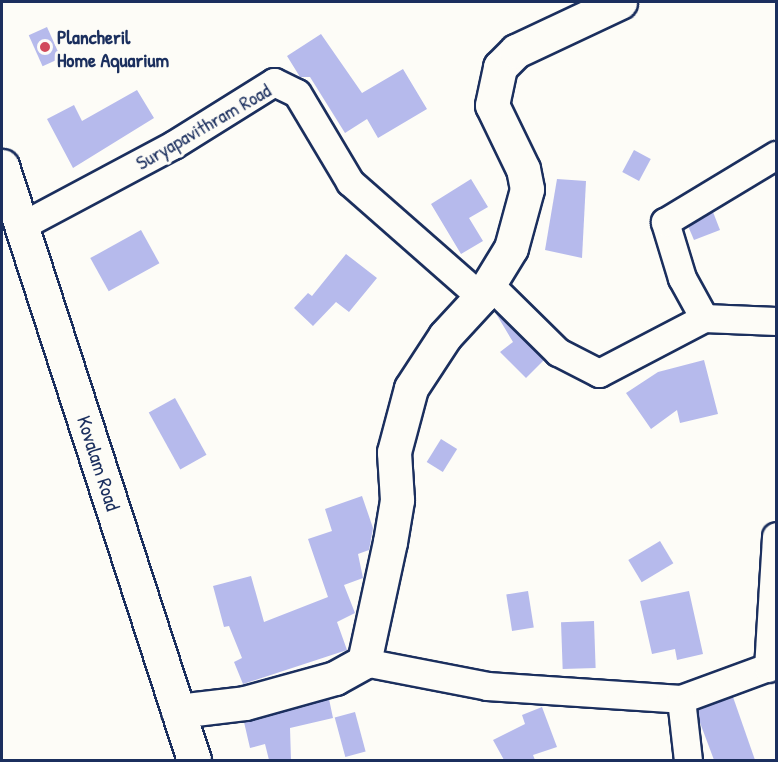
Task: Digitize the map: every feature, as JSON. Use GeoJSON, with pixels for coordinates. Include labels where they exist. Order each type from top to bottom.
{"type":"FeatureCollection","features":[{"type":"Feature","properties":{"kind":"main road"},"geometry":{"type":"LineString","coordinates":[[178,711],[245,703],[335,678],[364,662],[397,500],[394,452],[411,388],[445,336],[485,291],[511,248],[527,189],[523,169],[492,105],[500,68],[516,51],[620,2]]}},
{"type":"Feature","properties":{"kind":"main road","name":"Kovalam Road"},"geometry":{"type":"LineString","coordinates":[[2,166],[23,225],[194,760]]}},
{"type":"Feature","properties":{"kind":"street","name":"Suryapavithram Road"},"geometry":{"type":"LineString","coordinates":[[23,225],[173,145],[274,82],[297,93],[350,182],[485,291]]}},
{"type":"Feature","properties":{"kind":"street"},"geometry":{"type":"LineString","coordinates":[[704,318],[682,278],[665,222],[777,155]]}},
{"type":"Feature","properties":{"kind":"street"},"geometry":{"type":"LineString","coordinates":[[485,291],[558,352],[599,373],[704,318],[777,321]]}},
{"type":"Feature","properties":{"kind":"street"},"geometry":{"type":"LineString","coordinates":[[364,662],[487,686],[681,699],[772,666],[777,536]]}},
{"type":"Feature","properties":{"kind":"street"},"geometry":{"type":"LineString","coordinates":[[681,699],[688,760]]}},
{"type":"Feature","properties":{"kind":"building","name":"Plancheril Home Aquarium"},"geometry":{"type":"Polygon","coordinates":[[[47,27],[61,58],[43,66],[29,35],[47,27]]]}},
{"type":"Feature","properties":{"kind":"building"},"geometry":{"type":"Polygon","coordinates":[[[321,34],[362,93],[403,69],[427,109],[378,138],[367,119],[345,133],[310,77],[300,77],[287,56],[321,34]]]}},
{"type":"Feature","properties":{"kind":"building"},"geometry":{"type":"Polygon","coordinates":[[[137,90],[154,118],[73,168],[47,119],[74,105],[82,121],[137,90]]]}},
{"type":"Feature","properties":{"kind":"building"},"geometry":{"type":"Polygon","coordinates":[[[634,150],[651,159],[639,181],[622,172],[634,150]]]}},
{"type":"Feature","properties":{"kind":"building"},"geometry":{"type":"Polygon","coordinates":[[[471,179],[488,207],[469,218],[483,241],[461,254],[431,204],[471,179]]]}},
{"type":"Feature","properties":{"kind":"building"},"geometry":{"type":"Polygon","coordinates":[[[557,179],[586,181],[582,258],[545,250],[557,179]]]}},
{"type":"Feature","properties":{"kind":"building"},"geometry":{"type":"Polygon","coordinates":[[[713,212],[720,230],[694,240],[688,226],[713,212]]]}},
{"type":"Feature","properties":{"kind":"building"},"geometry":{"type":"Polygon","coordinates":[[[141,230],[159,263],[109,291],[90,258],[141,230]]]}},
{"type":"Feature","properties":{"kind":"building"},"geometry":{"type":"Polygon","coordinates":[[[346,254],[377,278],[349,312],[336,302],[313,326],[294,308],[308,293],[312,296],[346,254]]]}},
{"type":"Feature","properties":{"kind":"building"},"geometry":{"type":"Polygon","coordinates":[[[495,312],[544,360],[526,378],[500,352],[513,342],[495,312]]]}},
{"type":"Feature","properties":{"kind":"building"},"geometry":{"type":"Polygon","coordinates":[[[704,360],[718,414],[680,423],[677,410],[651,429],[626,393],[658,372],[704,360]]]}},
{"type":"Feature","properties":{"kind":"building"},"geometry":{"type":"Polygon","coordinates":[[[175,398],[207,455],[180,469],[149,413],[175,398]]]}},
{"type":"Feature","properties":{"kind":"building"},"geometry":{"type":"Polygon","coordinates":[[[441,439],[457,449],[443,472],[427,462],[441,439]]]}},
{"type":"Feature","properties":{"kind":"building"},"geometry":{"type":"Polygon","coordinates":[[[362,496],[373,528],[369,550],[358,554],[363,578],[344,585],[355,613],[337,622],[347,650],[243,684],[234,662],[242,658],[229,626],[224,627],[213,586],[251,576],[264,622],[328,597],[308,539],[332,531],[325,509],[362,496]]]}},
{"type":"Feature","properties":{"kind":"building"},"geometry":{"type":"Polygon","coordinates":[[[660,541],[673,563],[642,582],[628,560],[660,541]]]}},
{"type":"Feature","properties":{"kind":"building"},"geometry":{"type":"Polygon","coordinates":[[[528,591],[534,628],[512,631],[506,594],[528,591]]]}},
{"type":"Feature","properties":{"kind":"building"},"geometry":{"type":"Polygon","coordinates":[[[689,591],[703,654],[677,660],[675,649],[652,654],[640,601],[689,591]]]}},
{"type":"Feature","properties":{"kind":"building"},"geometry":{"type":"Polygon","coordinates":[[[594,621],[596,668],[563,669],[561,622],[594,621]]]}},
{"type":"Feature","properties":{"kind":"building"},"geometry":{"type":"Polygon","coordinates":[[[733,697],[755,760],[714,760],[699,720],[698,710],[733,697]]]}},
{"type":"Feature","properties":{"kind":"building"},"geometry":{"type":"Polygon","coordinates":[[[329,699],[333,718],[290,728],[291,760],[269,760],[265,744],[250,748],[244,722],[329,699]]]}},
{"type":"Feature","properties":{"kind":"building"},"geometry":{"type":"Polygon","coordinates":[[[542,707],[557,747],[533,755],[535,760],[504,760],[493,740],[525,724],[522,715],[542,707]]]}},
{"type":"Feature","properties":{"kind":"building"},"geometry":{"type":"Polygon","coordinates":[[[355,712],[366,752],[345,757],[335,717],[355,712]]]}},
{"type":"Feature","properties":{"kind":"place","name":"Plancheril Home Aquarium"},"geometry":{"type":"Point","coordinates":[45,47]}}]}
